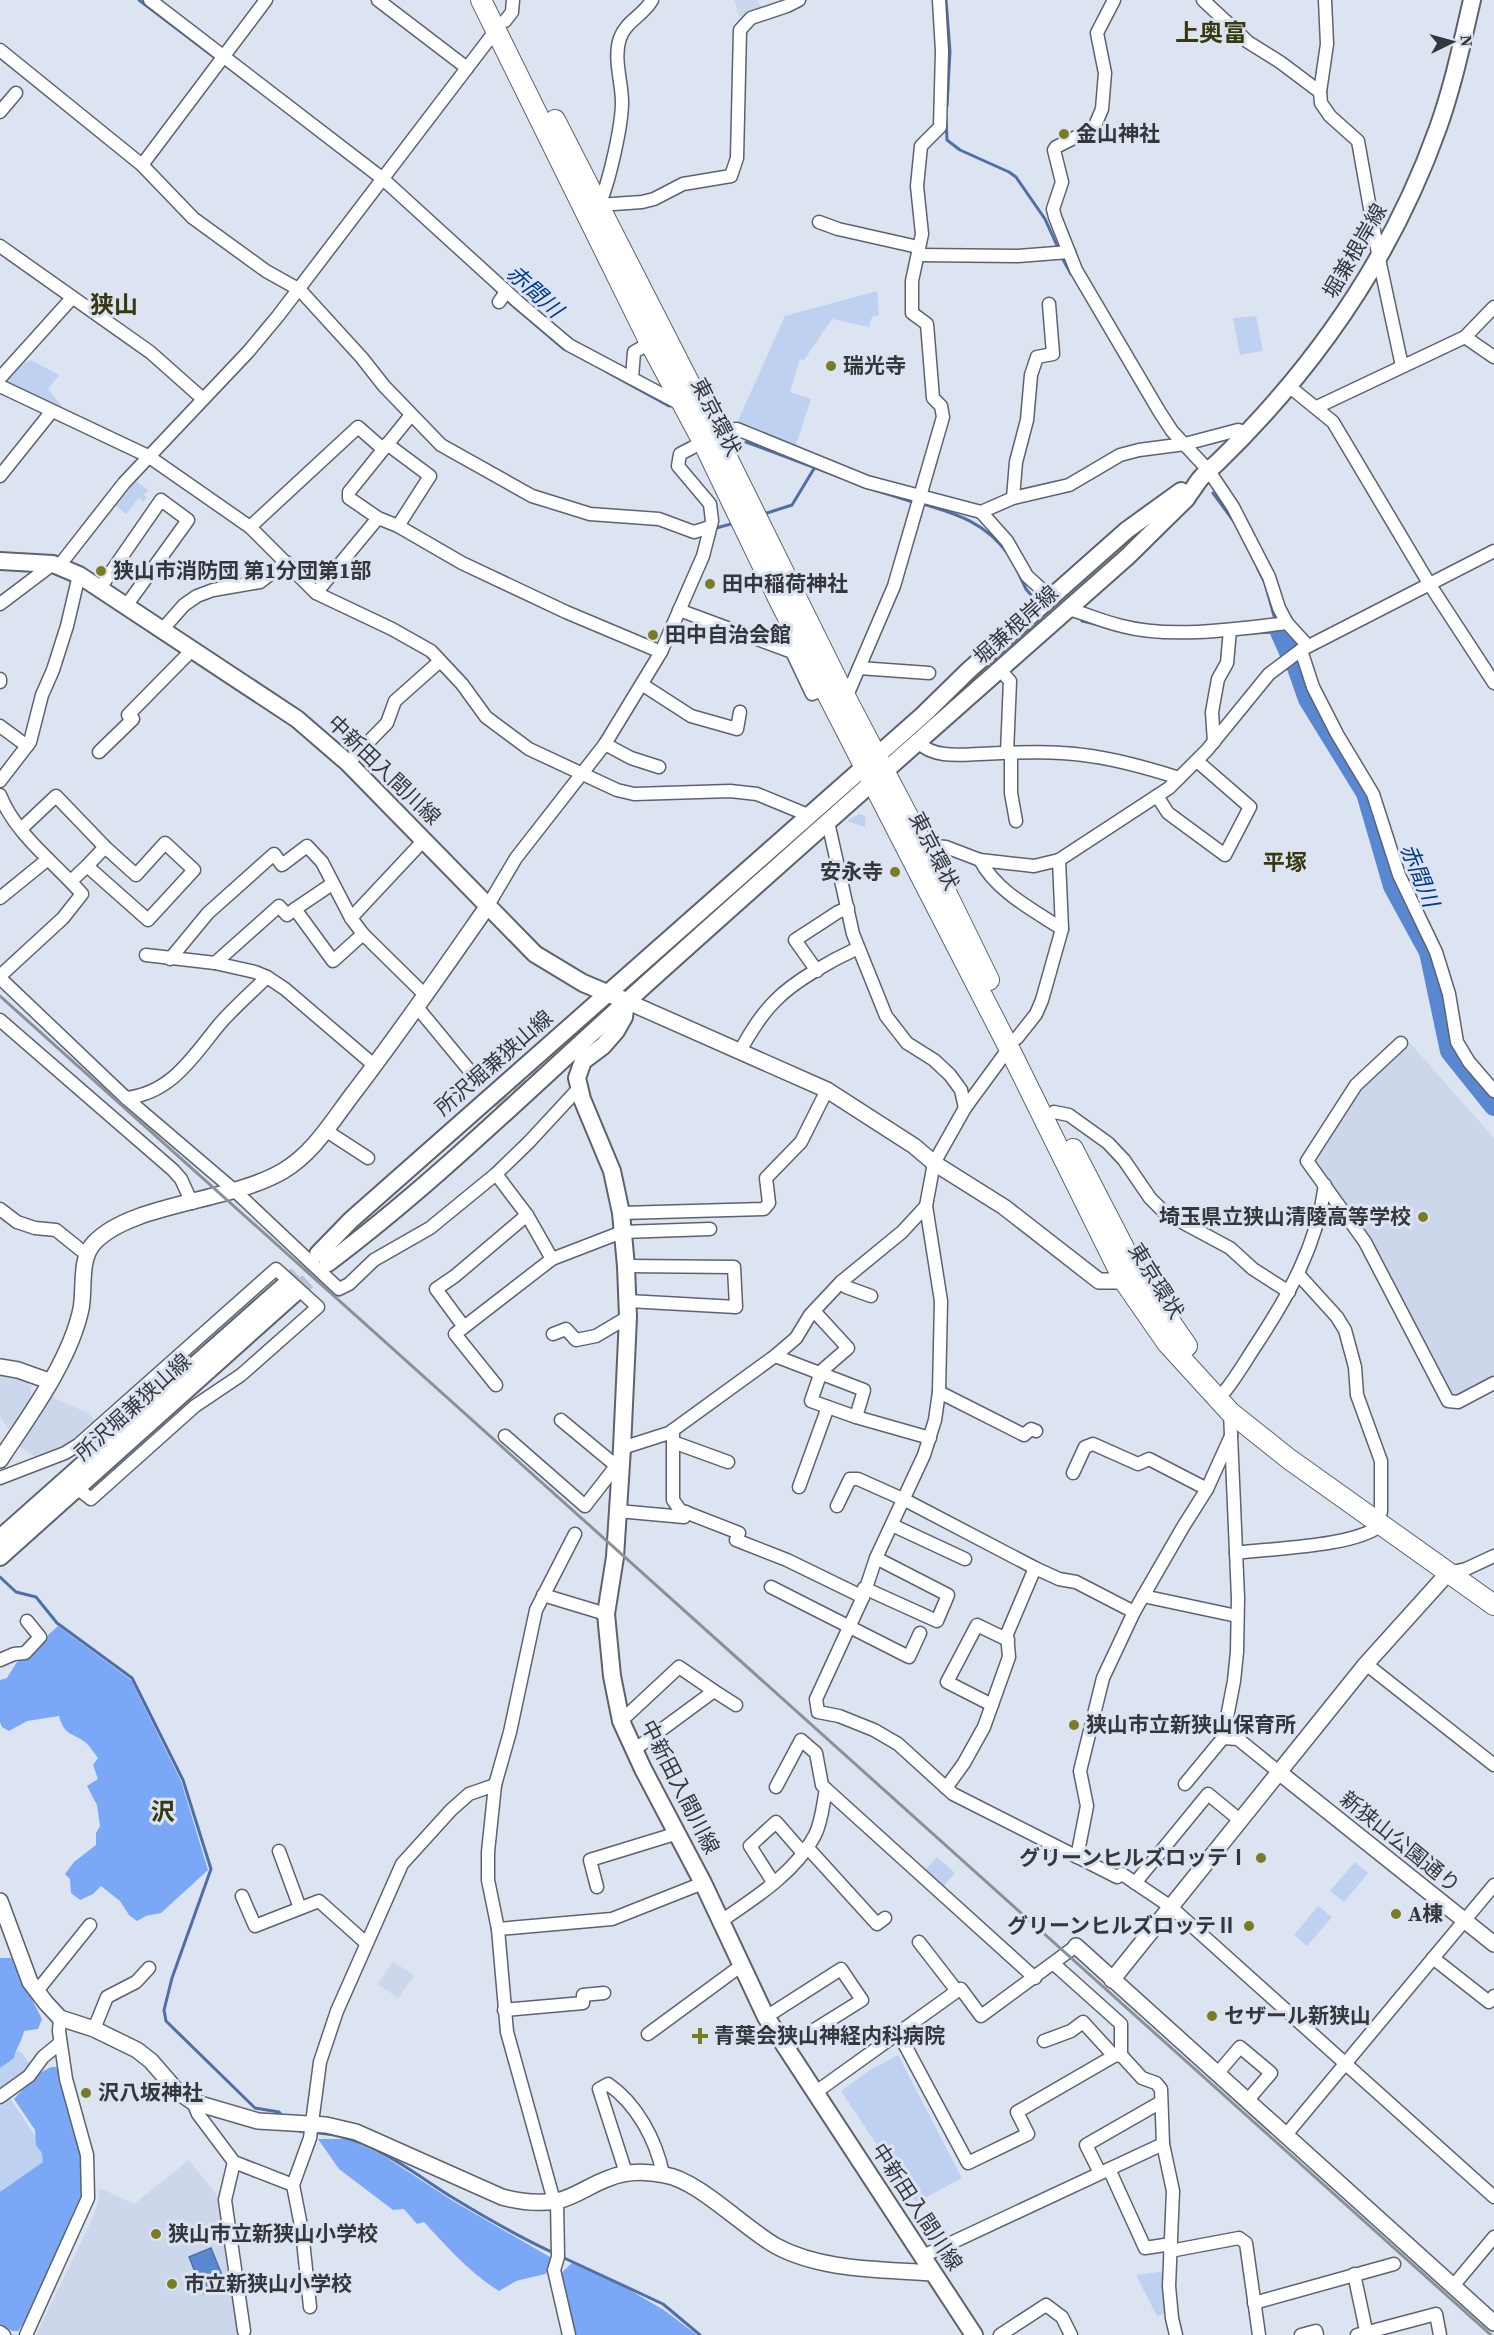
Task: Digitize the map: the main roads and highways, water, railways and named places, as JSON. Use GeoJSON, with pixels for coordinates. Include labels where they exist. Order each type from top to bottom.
{"type":"FeatureCollection","features":[{"type":"Feature","properties":{"kind":"highway","name":"東京環状"},"geometry":{"type":"LineString","coordinates":[[481,0],[500,26],[599,205],[825,689],[923,845],[1013,1043],[1054,1112],[1131,1278],[1225,1391],[1281,1440],[1381,1519]]}},
{"type":"Feature","properties":{"kind":"highway","name":"東京環状"},"geometry":{"type":"LineString","coordinates":[[494,0],[500,26],[650,343],[684,406],[710,439],[846,698],[875,769],[1131,1278],[1167,1343],[1230,1412],[1289,1459],[1457,1571],[1494,1605]]}},
{"type":"Feature","properties":{"kind":"highway","name":"東京環状"},"geometry":{"type":"LineString","coordinates":[[1457,1571],[1494,1588]]}},
{"type":"Feature","properties":{"kind":"main road","name":"堀兼根岸線"},"geometry":{"type":"LineString","coordinates":[[978,675],[1121,553],[1248,433],[1290,387],[1340,322],[1379,259],[1405,209],[1438,127],[1452,83],[1472,0]]}},
{"type":"Feature","properties":{"kind":"main road","name":"堀兼根岸線"},"geometry":{"type":"LineString","coordinates":[[875,769],[1050,597],[1127,530],[1184,495]]}},
{"type":"Feature","properties":{"kind":"main road","name":"堀兼根岸線"},"geometry":{"type":"LineString","coordinates":[[875,769],[918,742],[1069,609],[1127,557],[1184,495]]}},
{"type":"Feature","properties":{"kind":"main road","name":"中新田入間川線"},"geometry":{"type":"LineString","coordinates":[[0,561],[56,565],[79,575],[297,719],[348,763],[535,954],[583,983],[626,1001]]}},
{"type":"Feature","properties":{"kind":"main road","name":"所沢堀兼狭山線"},"geometry":{"type":"LineString","coordinates":[[323,1259],[351,1220],[609,994],[808,815],[875,769]]}},
{"type":"Feature","properties":{"kind":"main road","name":"所沢堀兼狭山線"},"geometry":{"type":"LineString","coordinates":[[323,1259],[367,1233],[553,1068],[828,822],[875,769]]}},
{"type":"Feature","properties":{"kind":"main road"},"geometry":{"type":"LineString","coordinates":[[578,1086],[580,1066],[616,1031],[624,1017],[626,1001]]}},
{"type":"Feature","properties":{"kind":"main road"},"geometry":{"type":"LineString","coordinates":[[553,1068],[565,1070],[578,1086]]}},
{"type":"Feature","properties":{"kind":"main road","name":"中新田入間川線"},"geometry":{"type":"LineString","coordinates":[[578,1086],[612,1171],[621,1213],[626,1266],[628,1309],[622,1448],[618,1467],[615,1557],[606,1614],[610,1665],[621,1721],[722,1921],[766,2017],[784,2048],[816,2092],[933,2273],[968,2333]]}},
{"type":"Feature","properties":{"kind":"main road","name":"所沢堀兼狭山線"},"geometry":{"type":"LineString","coordinates":[[323,1259],[362,1228],[496,1106]]}},
{"type":"Feature","properties":{"kind":"main road","name":"所沢堀兼狭山線"},"geometry":{"type":"LineString","coordinates":[[0,1538],[74,1481],[291,1289]]}},
{"type":"Feature","properties":{"kind":"main road","name":"所沢堀兼狭山線"},"geometry":{"type":"LineString","coordinates":[[0,1557],[74,1481]]}},
{"type":"Feature","properties":{"kind":"waterway","name":"赤間川"},"geometry":{"type":"LineString","coordinates":[[139,0],[214,57]]}},
{"type":"Feature","properties":{"kind":"waterway"},"geometry":{"type":"LineString","coordinates":[[946,0],[950,51],[947,106]]}},
{"type":"Feature","properties":{"kind":"waterway"},"geometry":{"type":"LineString","coordinates":[[946,119],[947,140],[960,150],[1016,177],[1045,219],[1059,250]]}},
{"type":"Feature","properties":{"kind":"waterway"},"geometry":{"type":"LineString","coordinates":[[1061,256],[1071,274]]}},
{"type":"Feature","properties":{"kind":"waterway","name":"赤間川"},"geometry":{"type":"LineString","coordinates":[[486,280],[500,294]]}},
{"type":"Feature","properties":{"kind":"waterway","name":"赤間川"},"geometry":{"type":"LineString","coordinates":[[505,299],[564,349]]}},
{"type":"Feature","properties":{"kind":"waterway","name":"赤間川"},"geometry":{"type":"LineString","coordinates":[[607,372],[669,406]]}},
{"type":"Feature","properties":{"kind":"waterway","name":"赤間川"},"geometry":{"type":"LineString","coordinates":[[746,442],[845,479]]}},
{"type":"Feature","properties":{"kind":"waterway"},"geometry":{"type":"LineString","coordinates":[[767,513],[792,505],[815,467]]}},
{"type":"Feature","properties":{"kind":"waterway","name":"赤間川"},"geometry":{"type":"LineString","coordinates":[[865,487],[916,503]]}},
{"type":"Feature","properties":{"kind":"waterway"},"geometry":{"type":"LineString","coordinates":[[1213,493],[1235,523]]}},
{"type":"Feature","properties":{"kind":"waterway","name":"赤間川"},"geometry":{"type":"LineString","coordinates":[[923,504],[970,521],[990,535],[1008,554]]}},
{"type":"Feature","properties":{"kind":"waterway"},"geometry":{"type":"LineString","coordinates":[[716,528],[731,524]]}},
{"type":"Feature","properties":{"kind":"waterway"},"geometry":{"type":"LineString","coordinates":[[1258,569],[1265,583],[1274,616]]}},
{"type":"Feature","properties":{"kind":"waterway","name":"赤間川"},"geometry":{"type":"LineString","coordinates":[[1017,570],[1031,595]]}},
{"type":"Feature","properties":{"kind":"waterway","name":"赤間川"},"geometry":{"type":"LineString","coordinates":[[1082,621],[1095,624]]}},
{"type":"Feature","properties":{"kind":"waterway","name":"赤間川"},"geometry":{"type":"LineString","coordinates":[[1253,633],[1280,632]]}},
{"type":"Feature","properties":{"kind":"waterway","name":"赤間川"},"geometry":{"type":"LineString","coordinates":[[1280,632],[1289,652]]}},
{"type":"Feature","properties":{"kind":"waterway","name":"赤間川"},"geometry":{"type":"LineString","coordinates":[[1295,662],[1308,699],[1366,793],[1393,886],[1429,952],[1450,1051],[1494,1106]]}},
{"type":"Feature","properties":{"kind":"waterway"},"geometry":{"type":"LineString","coordinates":[[0,1577],[16,1592],[36,1597],[57,1623],[132,1678],[183,1780],[211,1869],[172,1978],[164,2010],[166,2021],[255,2108],[279,2112],[282,2116]]}},
{"type":"Feature","properties":{"kind":"waterway"},"geometry":{"type":"LineString","coordinates":[[292,2129],[308,2133]]}},
{"type":"Feature","properties":{"kind":"waterway"},"geometry":{"type":"LineString","coordinates":[[319,2133],[356,2141],[390,2157],[492,2221],[556,2254]]}},
{"type":"Feature","properties":{"kind":"waterway"},"geometry":{"type":"LineString","coordinates":[[562,2257],[663,2304],[700,2335]]}},
{"type":"Feature","properties":{"kind":"tunnel"},"geometry":{"type":"LineString","coordinates":[[497,1108],[539,1071]]}},
{"type":"Feature","properties":{"kind":"tunnel"},"geometry":{"type":"LineString","coordinates":[[285,1285],[318,1254]]}},
{"type":"Feature","properties":{"kind":"tunnel"},"geometry":{"type":"LineString","coordinates":[[296,1292],[328,1263]]}},
{"type":"Feature","properties":{"kind":"railway"},"geometry":{"type":"LineString","coordinates":[[0,996],[1491,2335]]}},
{"type":"Feature","properties":{"kind":"place","name":"金山神社"},"geometry":{"type":"Point","coordinates":[1064,134]}},
{"type":"Feature","properties":{"kind":"place","name":"瑞光寺"},"geometry":{"type":"Point","coordinates":[831,366]}},
{"type":"Feature","properties":{"kind":"place","name":"狭山市消防団 第1分団第1部"},"geometry":{"type":"Point","coordinates":[101,571]}},
{"type":"Feature","properties":{"kind":"place","name":"田中稲荷神社"},"geometry":{"type":"Point","coordinates":[710,584]}},
{"type":"Feature","properties":{"kind":"place","name":"田中自治会館"},"geometry":{"type":"Point","coordinates":[653,635]}},
{"type":"Feature","properties":{"kind":"place","name":"安永寺"},"geometry":{"type":"Point","coordinates":[895,872]}},
{"type":"Feature","properties":{"kind":"place","name":"埼玉県立狭山清陵高等学校"},"geometry":{"type":"Point","coordinates":[1423,1217]}},
{"type":"Feature","properties":{"kind":"place","name":"狭山市立新狭山保育所"},"geometry":{"type":"Point","coordinates":[1074,1725]}},
{"type":"Feature","properties":{"kind":"place","name":"グリーンヒルズロッテⅠ"},"geometry":{"type":"Point","coordinates":[1261,1858]}},
{"type":"Feature","properties":{"kind":"place","name":"A棟"},"geometry":{"type":"Point","coordinates":[1396,1914]}},
{"type":"Feature","properties":{"kind":"place","name":"グリーンヒルズロッテⅡ"},"geometry":{"type":"Point","coordinates":[1249,1926]}},
{"type":"Feature","properties":{"kind":"place","name":"セザール新狭山"},"geometry":{"type":"Point","coordinates":[1212,2016]}},
{"type":"Feature","properties":{"kind":"place","name":"青葉会狭山神経内科病院"},"geometry":{"type":"Point","coordinates":[700,2036]}},
{"type":"Feature","properties":{"kind":"place","name":"沢八坂神社"},"geometry":{"type":"Point","coordinates":[86,2093]}},
{"type":"Feature","properties":{"kind":"place","name":"狭山市立新狭山小学校"},"geometry":{"type":"Point","coordinates":[156,2234]}},
{"type":"Feature","properties":{"kind":"place","name":"市立新狭山小学校"},"geometry":{"type":"Point","coordinates":[172,2284]}},
{"type":"Feature","properties":{"kind":"district","name":"上奥富"},"geometry":{"type":"Point","coordinates":[1211,33]}},
{"type":"Feature","properties":{"kind":"district","name":"狭山"},"geometry":{"type":"Point","coordinates":[114,305]}},
{"type":"Feature","properties":{"kind":"district","name":"平塚"},"geometry":{"type":"Point","coordinates":[1285,862]}},
{"type":"Feature","properties":{"kind":"district","name":"沢"},"geometry":{"type":"Point","coordinates":[163,1812]}}]}
